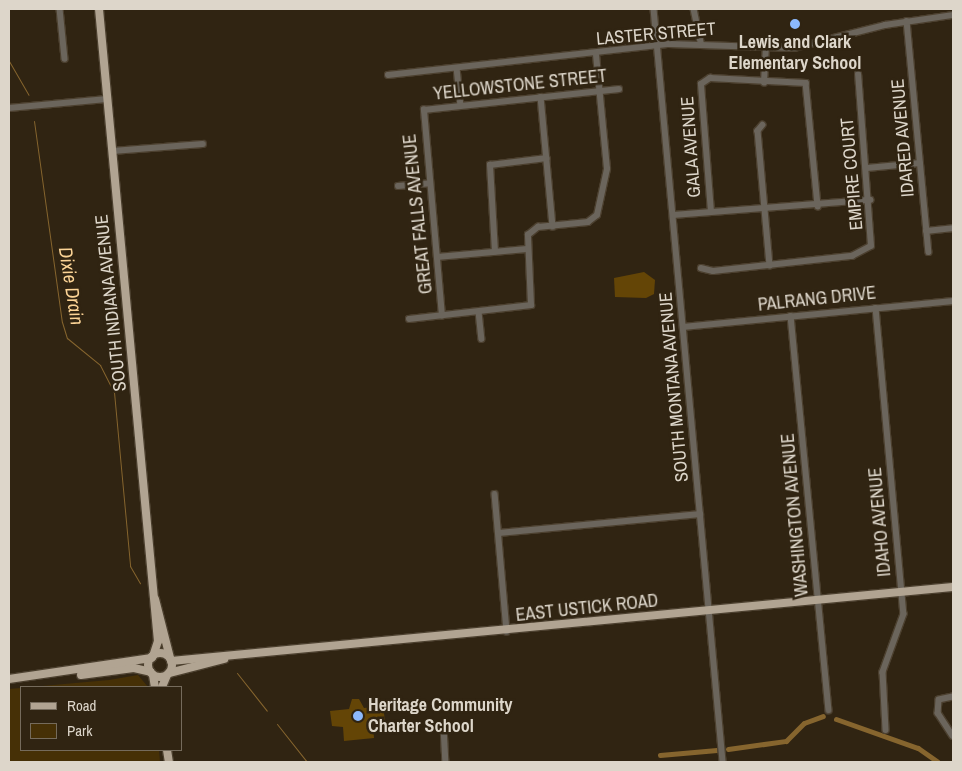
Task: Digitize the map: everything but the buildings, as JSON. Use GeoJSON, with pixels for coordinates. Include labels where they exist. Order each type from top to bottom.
{"type":"FeatureCollection","features":[{"type":"Feature","properties":{"kind":"main road","name":"SOUTH INDIANA AVENUE"},"geometry":{"type":"LineString","coordinates":[[99,9],[158,641],[152,657],[152,674]]}},
{"type":"Feature","properties":{"kind":"main road","name":"EAST USTICK ROAD"},"geometry":{"type":"LineString","coordinates":[[152,657],[170,660],[224,659],[953,587]]}},
{"type":"Feature","properties":{"kind":"main road","name":"SOUTH INDIANA AVENUE"},"geometry":{"type":"LineString","coordinates":[[154,595],[170,660]]}},
{"type":"Feature","properties":{"kind":"main road"},"geometry":{"type":"LineString","coordinates":[[9,679],[54,674],[152,657]]}},
{"type":"Feature","properties":{"kind":"main road","name":"EAST USTICK ROAD"},"geometry":{"type":"LineString","coordinates":[[152,674],[168,674],[224,659]]}},
{"type":"Feature","properties":{"kind":"main road"},"geometry":{"type":"LineString","coordinates":[[162,686],[168,674],[170,660]]}},
{"type":"Feature","properties":{"kind":"main road"},"geometry":{"type":"LineString","coordinates":[[54,674],[100,675],[134,668],[152,674],[155,686]]}},
{"type":"Feature","properties":{"kind":"street"},"geometry":{"type":"LineString","coordinates":[[60,9],[64,58]]}},
{"type":"Feature","properties":{"kind":"street","name":"SOUTH MONTANA AVENUE"},"geometry":{"type":"LineString","coordinates":[[654,9],[723,762]]}},
{"type":"Feature","properties":{"kind":"street"},"geometry":{"type":"LineString","coordinates":[[694,9],[700,43]]}},
{"type":"Feature","properties":{"kind":"street","name":"LASTER STREET"},"geometry":{"type":"LineString","coordinates":[[388,75],[700,43],[766,48],[810,46],[907,21],[953,15]]}},
{"type":"Feature","properties":{"kind":"street","name":"IDARED AVENUE"},"geometry":{"type":"LineString","coordinates":[[907,21],[929,252]]}},
{"type":"Feature","properties":{"kind":"street"},"geometry":{"type":"LineString","coordinates":[[766,48],[764,83],[806,83],[818,206]]}},
{"type":"Feature","properties":{"kind":"street"},"geometry":{"type":"LineString","coordinates":[[409,319],[530,305],[528,234],[532,229],[593,220],[607,169],[596,54]]}},
{"type":"Feature","properties":{"kind":"street"},"geometry":{"type":"LineString","coordinates":[[457,68],[461,104]]}},
{"type":"Feature","properties":{"kind":"street","name":"EMPIRE COURT"},"geometry":{"type":"LineString","coordinates":[[701,268],[713,271],[864,253],[873,238],[858,74]]}},
{"type":"Feature","properties":{"kind":"street","name":"GALA AVENUE"},"geometry":{"type":"LineString","coordinates":[[711,212],[704,80],[764,83]]}},
{"type":"Feature","properties":{"kind":"street","name":"YELLOWSTONE STREET"},"geometry":{"type":"LineString","coordinates":[[424,110],[461,104],[619,90]]}},
{"type":"Feature","properties":{"kind":"street"},"geometry":{"type":"LineString","coordinates":[[542,97],[553,226]]}},
{"type":"Feature","properties":{"kind":"street"},"geometry":{"type":"LineString","coordinates":[[9,108],[107,98]]}},
{"type":"Feature","properties":{"kind":"street","name":"GREAT FALLS AVENUE"},"geometry":{"type":"LineString","coordinates":[[424,110],[442,316]]}},
{"type":"Feature","properties":{"kind":"street"},"geometry":{"type":"LineString","coordinates":[[763,125],[758,131],[770,265]]}},
{"type":"Feature","properties":{"kind":"street"},"geometry":{"type":"LineString","coordinates":[[112,151],[203,144]]}},
{"type":"Feature","properties":{"kind":"street"},"geometry":{"type":"LineString","coordinates":[[495,252],[490,165],[547,158]]}},
{"type":"Feature","properties":{"kind":"street"},"geometry":{"type":"LineString","coordinates":[[867,168],[920,163]]}},
{"type":"Feature","properties":{"kind":"street"},"geometry":{"type":"LineString","coordinates":[[398,186],[430,183]]}},
{"type":"Feature","properties":{"kind":"street"},"geometry":{"type":"LineString","coordinates":[[673,215],[765,211],[870,200]]}},
{"type":"Feature","properties":{"kind":"street"},"geometry":{"type":"LineString","coordinates":[[926,231],[953,228]]}},
{"type":"Feature","properties":{"kind":"street"},"geometry":{"type":"LineString","coordinates":[[437,257],[527,249]]}},
{"type":"Feature","properties":{"kind":"street","name":"PALRANG DRIVE"},"geometry":{"type":"LineString","coordinates":[[683,327],[953,300]]}},
{"type":"Feature","properties":{"kind":"street","name":"IDAHO AVENUE"},"geometry":{"type":"LineString","coordinates":[[876,308],[902,592],[901,631],[883,672],[886,730]]}},
{"type":"Feature","properties":{"kind":"street"},"geometry":{"type":"LineString","coordinates":[[479,312],[482,339]]}},
{"type":"Feature","properties":{"kind":"street","name":"WASHINGTON AVENUE"},"geometry":{"type":"LineString","coordinates":[[791,316],[830,710]]}},
{"type":"Feature","properties":{"kind":"street"},"geometry":{"type":"LineString","coordinates":[[495,494],[507,631]]}},
{"type":"Feature","properties":{"kind":"street"},"geometry":{"type":"LineString","coordinates":[[499,533],[700,514]]}},
{"type":"Feature","properties":{"kind":"street"},"geometry":{"type":"LineString","coordinates":[[953,697],[939,700],[941,722],[953,736]]}},
{"type":"Feature","properties":{"kind":"street"},"geometry":{"type":"LineString","coordinates":[[444,727],[446,762]]}},
{"type":"Feature","properties":{"kind":"green space"},"geometry":{"type":"Polygon","coordinates":[[[138,675],[147,686],[42,686],[109,680],[138,675]]]}},
{"type":"Feature","properties":{"kind":"green space"},"geometry":{"type":"Polygon","coordinates":[[[20,688],[20,751],[159,751],[160,762],[9,762],[9,689],[20,688]]]}},
{"type":"Feature","properties":{"kind":"waterway","name":"Dixie Drain"},"geometry":{"type":"LineString","coordinates":[[9,61],[29,95]]}},
{"type":"Feature","properties":{"kind":"waterway","name":"Dixie Drain"},"geometry":{"type":"LineString","coordinates":[[34,121],[62,322],[67,338],[100,365],[114,392],[130,566],[140,583]]}},
{"type":"Feature","properties":{"kind":"waterway","name":"Dixie Drain"},"geometry":{"type":"LineString","coordinates":[[237,673],[267,711]]}},
{"type":"Feature","properties":{"kind":"waterway"},"geometry":{"type":"LineString","coordinates":[[728,749],[786,741],[804,723],[823,716]]}},
{"type":"Feature","properties":{"kind":"waterway"},"geometry":{"type":"LineString","coordinates":[[836,719],[918,748],[938,762]]}},
{"type":"Feature","properties":{"kind":"waterway","name":"Dixie Drain"},"geometry":{"type":"LineString","coordinates":[[277,724],[307,762]]}},
{"type":"Feature","properties":{"kind":"waterway"},"geometry":{"type":"LineString","coordinates":[[660,755],[717,750]]}},
{"type":"Feature","properties":{"kind":"place","name":"Lewis and Clark Elementary School"},"geometry":{"type":"Point","coordinates":[795,24]}},
{"type":"Feature","properties":{"kind":"place","name":"Heritage Community Charter School"},"geometry":{"type":"Point","coordinates":[358,716]}}]}
